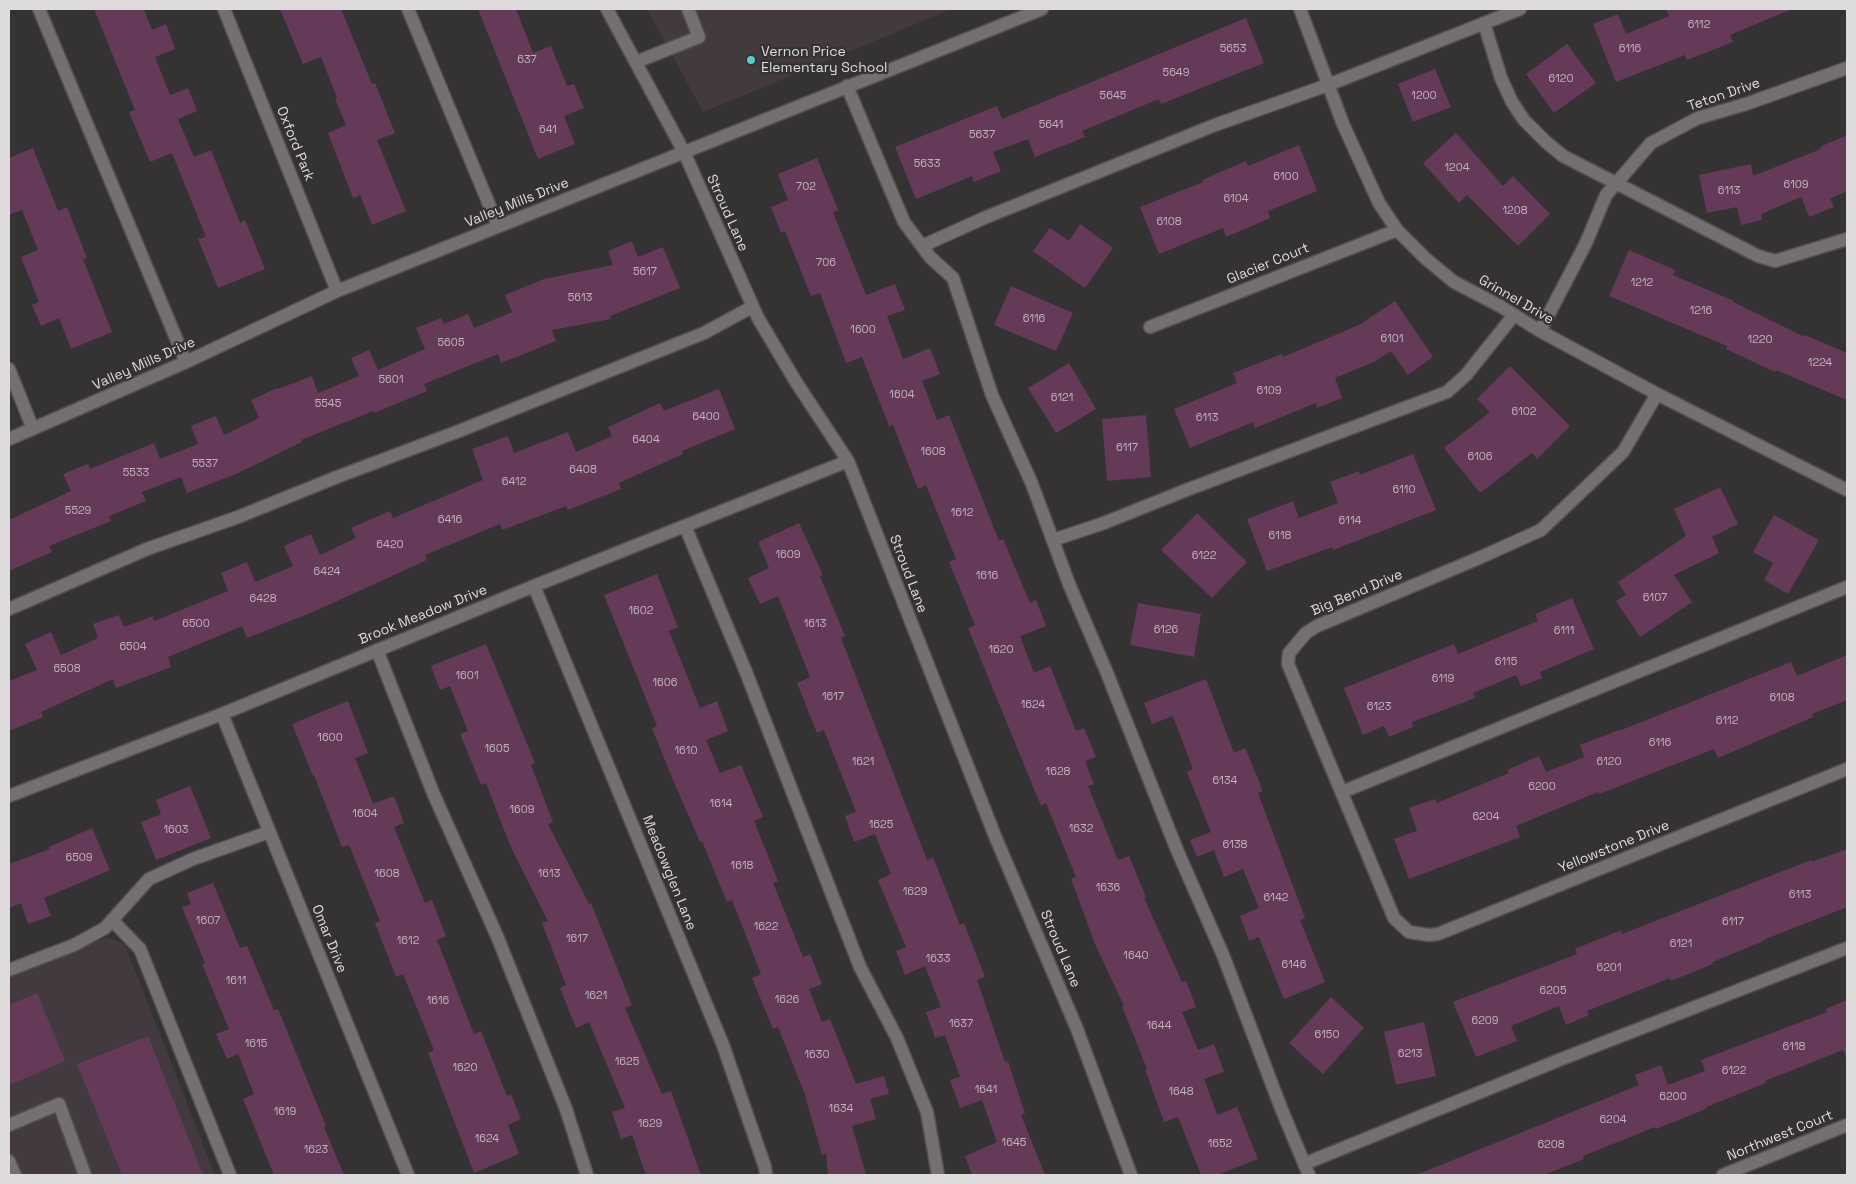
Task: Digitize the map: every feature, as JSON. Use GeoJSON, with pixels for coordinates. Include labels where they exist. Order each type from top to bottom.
{"type":"FeatureCollection","features":[{"type":"Feature","properties":{"kind":"street"},"geometry":{"type":"LineString","coordinates":[[39,9],[186,362]]}},
{"type":"Feature","properties":{"kind":"street","name":"Oxford Park"},"geometry":{"type":"LineString","coordinates":[[224,9],[338,291]]}},
{"type":"Feature","properties":{"kind":"street"},"geometry":{"type":"LineString","coordinates":[[408,9],[498,226]]}},
{"type":"Feature","properties":{"kind":"street","name":"Stroud Lane"},"geometry":{"type":"LineString","coordinates":[[607,9],[684,152],[752,307],[796,382],[848,461],[995,836],[1077,1029],[1131,1175]]}},
{"type":"Feature","properties":{"kind":"street"},"geometry":{"type":"LineString","coordinates":[[636,62],[699,37],[688,9]]}},
{"type":"Feature","properties":{"kind":"street","name":"Valley Mills Drive"},"geometry":{"type":"LineString","coordinates":[[9,439],[186,362],[338,291],[847,86],[1011,14],[1042,9]]}},
{"type":"Feature","properties":{"kind":"street","name":"Grinnel Drive"},"geometry":{"type":"LineString","coordinates":[[1300,9],[1328,85],[1379,203],[1397,230],[1454,282],[1657,394],[1847,490]]}},
{"type":"Feature","properties":{"kind":"street"},"geometry":{"type":"LineString","coordinates":[[922,246],[984,218],[1197,133],[1328,85],[1520,9]]}},
{"type":"Feature","properties":{"kind":"street"},"geometry":{"type":"LineString","coordinates":[[1484,23],[1501,78],[1512,102],[1524,120],[1563,156],[1617,182],[1744,250],[1775,261],[1847,239]]}},
{"type":"Feature","properties":{"kind":"street","name":"Teton Drive"},"geometry":{"type":"LineString","coordinates":[[1540,331],[1586,243],[1606,196],[1651,143],[1698,118],[1746,104],[1847,68]]}},
{"type":"Feature","properties":{"kind":"street"},"geometry":{"type":"LineString","coordinates":[[847,86],[904,222],[930,257],[953,278],[992,395],[1032,484],[1069,584],[1173,841],[1223,955],[1306,1170],[1559,1060],[1847,948]]}},
{"type":"Feature","properties":{"kind":"street","name":"Glacier Court"},"geometry":{"type":"LineString","coordinates":[[1150,327],[1397,230]]}},
{"type":"Feature","properties":{"kind":"street"},"geometry":{"type":"LineString","coordinates":[[9,608],[147,549],[238,517],[337,476],[460,431],[704,333],[752,307]]}},
{"type":"Feature","properties":{"kind":"street"},"geometry":{"type":"LineString","coordinates":[[1052,540],[1104,523],[1447,392],[1466,375],[1514,316]]}},
{"type":"Feature","properties":{"kind":"street"},"geometry":{"type":"LineString","coordinates":[[9,369],[33,429]]}},
{"type":"Feature","properties":{"kind":"street","name":"Big Bend Drive"},"geometry":{"type":"LineString","coordinates":[[1394,918],[1288,664],[1290,652],[1306,633],[1317,626],[1480,558],[1541,530],[1623,452],[1657,394]]}},
{"type":"Feature","properties":{"kind":"street","name":"Brook Meadow Drive"},"geometry":{"type":"LineString","coordinates":[[9,796],[222,714],[534,586],[848,461]]}},
{"type":"Feature","properties":{"kind":"street"},"geometry":{"type":"LineString","coordinates":[[685,526],[749,682],[860,967],[897,1038],[928,1112],[938,1175]]}},
{"type":"Feature","properties":{"kind":"street","name":"Meadowglen Lane"},"geometry":{"type":"LineString","coordinates":[[534,586],[723,1045],[766,1175]]}},
{"type":"Feature","properties":{"kind":"street"},"geometry":{"type":"LineString","coordinates":[[1342,792],[1847,588]]}},
{"type":"Feature","properties":{"kind":"street"},"geometry":{"type":"LineString","coordinates":[[378,650],[434,795],[497,936],[566,1110],[587,1175]]}},
{"type":"Feature","properties":{"kind":"street","name":"Omar Drive"},"geometry":{"type":"LineString","coordinates":[[222,714],[408,1175]]}},
{"type":"Feature","properties":{"kind":"street","name":"Yellowstone Drive"},"geometry":{"type":"LineString","coordinates":[[1394,918],[1409,932],[1429,935],[1438,934],[1847,769]]}},
{"type":"Feature","properties":{"kind":"street"},"geometry":{"type":"LineString","coordinates":[[9,970],[74,944],[105,928],[149,879],[193,859],[269,832]]}},
{"type":"Feature","properties":{"kind":"street"},"geometry":{"type":"LineString","coordinates":[[112,920],[140,948],[230,1175]]}},
{"type":"Feature","properties":{"kind":"street"},"geometry":{"type":"LineString","coordinates":[[9,1125],[59,1104],[85,1175]]}},
{"type":"Feature","properties":{"kind":"street","name":"Northwest Court"},"geometry":{"type":"LineString","coordinates":[[1723,1175],[1847,1125]]}},
{"type":"Feature","properties":{"kind":"street"},"geometry":{"type":"LineString","coordinates":[[9,1161],[15,1175]]}},
{"type":"Feature","properties":{"kind":"shaded area","name":"Vernon Price Elementary School"},"geometry":{"type":"Polygon","coordinates":[[[647,9],[952,9],[703,112],[647,9]]]}},
{"type":"Feature","properties":{"kind":"shaded area"},"geometry":{"type":"Polygon","coordinates":[[[108,937],[125,945],[215,1175],[9,1175],[9,978],[108,937]]]}},
{"type":"Feature","properties":{"kind":"building"},"geometry":{"type":"Polygon","coordinates":[[[94,9],[144,9],[152,30],[166,24],[175,49],[155,57],[170,95],[188,88],[197,111],[178,119],[194,157],[211,150],[240,223],[245,220],[265,269],[218,288],[198,239],[206,237],[172,153],[150,162],[129,112],[135,110],[94,9]]]}},
{"type":"Feature","properties":{"kind":"building"},"geometry":{"type":"Polygon","coordinates":[[[280,9],[341,9],[372,84],[375,83],[395,133],[377,140],[406,211],[372,225],[360,195],[353,198],[328,133],[346,125],[335,99],[337,98],[321,57],[303,64],[280,9]]]}},
{"type":"Feature","properties":{"kind":"building"},"geometry":{"type":"Polygon","coordinates":[[[478,9],[516,9],[533,53],[551,46],[567,86],[574,84],[584,108],[564,116],[575,144],[538,159],[478,9]]]}},
{"type":"Feature","properties":{"kind":"building"},"geometry":{"type":"Polygon","coordinates":[[[1666,9],[1792,9],[1730,35],[1733,42],[1687,60],[1685,55],[1616,82],[1593,24],[1618,14],[1626,34],[1669,16],[1666,9]]]}},
{"type":"Feature","properties":{"kind":"building"},"geometry":{"type":"Polygon","coordinates":[[[1246,18],[1264,63],[1161,104],[1159,99],[1082,131],[1085,137],[1035,157],[1028,139],[993,152],[1001,171],[974,182],[972,176],[916,199],[895,147],[997,106],[1002,119],[1246,18]]]}},
{"type":"Feature","properties":{"kind":"building"},"geometry":{"type":"Polygon","coordinates":[[[1567,44],[1596,83],[1554,113],[1526,74],[1567,44]]]}},
{"type":"Feature","properties":{"kind":"building"},"geometry":{"type":"Polygon","coordinates":[[[1435,69],[1451,107],[1413,122],[1398,84],[1435,69]]]}},
{"type":"Feature","properties":{"kind":"building"},"geometry":{"type":"Polygon","coordinates":[[[1456,133],[1503,186],[1513,176],[1550,214],[1518,246],[1467,195],[1459,203],[1423,163],[1456,133]]]}},
{"type":"Feature","properties":{"kind":"building"},"geometry":{"type":"Polygon","coordinates":[[[1847,135],[1847,191],[1830,199],[1834,207],[1809,217],[1801,197],[1761,214],[1762,220],[1741,225],[1737,207],[1707,213],[1699,175],[1751,164],[1753,176],[1821,149],[1820,147],[1847,135]]]}},
{"type":"Feature","properties":{"kind":"building"},"geometry":{"type":"Polygon","coordinates":[[[1299,145],[1317,191],[1268,211],[1270,218],[1226,237],[1223,228],[1159,254],[1140,207],[1203,182],[1202,180],[1246,161],[1248,166],[1299,145]]]}},
{"type":"Feature","properties":{"kind":"building"},"geometry":{"type":"Polygon","coordinates":[[[33,148],[58,211],[67,207],[87,258],[83,259],[112,332],[71,349],[59,318],[41,326],[32,305],[39,302],[21,257],[38,250],[22,210],[9,215],[9,158],[33,148]]]}},
{"type":"Feature","properties":{"kind":"building"},"geometry":{"type":"Polygon","coordinates":[[[817,158],[838,210],[833,212],[866,295],[895,284],[905,310],[887,316],[903,359],[930,348],[940,374],[922,381],[937,420],[949,415],[999,541],[1003,539],[1030,603],[1036,600],[1046,626],[1020,636],[1034,673],[1050,666],[1076,731],[1084,728],[1096,757],[1085,761],[1094,784],[1088,786],[1118,860],[1129,856],[1146,897],[1144,898],[1182,982],[1186,981],[1196,1007],[1182,1012],[1198,1050],[1214,1044],[1224,1072],[1204,1079],[1217,1115],[1237,1107],[1258,1159],[1217,1175],[1201,1175],[1178,1117],[1164,1122],[1145,1069],[1147,1069],[1122,1006],[1124,1006],[1095,944],[1071,879],[1076,877],[1046,803],[1041,806],[968,628],[975,625],[949,562],[956,559],[926,485],[918,489],[893,425],[889,426],[862,357],[846,363],[820,293],[811,296],[785,231],[781,233],[771,207],[788,200],[778,174],[817,158]]]}},
{"type":"Feature","properties":{"kind":"building"},"geometry":{"type":"Polygon","coordinates":[[[1080,224],[1113,248],[1085,288],[1033,251],[1050,228],[1069,241],[1080,224]]]}},
{"type":"Feature","properties":{"kind":"building"},"geometry":{"type":"Polygon","coordinates":[[[632,241],[638,257],[663,247],[680,288],[610,316],[611,319],[552,330],[556,341],[501,363],[498,354],[424,384],[427,391],[301,440],[302,442],[238,473],[187,493],[181,477],[142,492],[146,501],[109,516],[111,521],[49,546],[52,552],[9,571],[9,520],[71,491],[63,474],[88,464],[90,469],[154,443],[160,459],[198,444],[191,426],[216,416],[224,435],[259,418],[251,400],[277,388],[312,376],[318,393],[359,376],[351,358],[369,350],[378,370],[425,349],[416,328],[441,318],[444,324],[468,314],[474,328],[512,312],[505,295],[544,279],[613,265],[608,251],[632,241]]]}},
{"type":"Feature","properties":{"kind":"building"},"geometry":{"type":"Polygon","coordinates":[[[1629,250],[1675,270],[1673,275],[1734,301],[1805,337],[1805,335],[1847,353],[1847,400],[1776,370],[1775,372],[1726,349],[1727,346],[1609,296],[1629,250]]]}},
{"type":"Feature","properties":{"kind":"building"},"geometry":{"type":"Polygon","coordinates":[[[1011,286],[1073,313],[1056,351],[994,325],[1011,286]]]}},
{"type":"Feature","properties":{"kind":"building"},"geometry":{"type":"Polygon","coordinates":[[[1395,301],[1433,357],[1408,375],[1391,351],[1374,362],[1335,378],[1342,398],[1317,408],[1316,403],[1255,428],[1253,422],[1190,448],[1174,409],[1237,383],[1233,373],[1282,354],[1283,357],[1359,325],[1395,301]]]}},
{"type":"Feature","properties":{"kind":"building"},"geometry":{"type":"Polygon","coordinates":[[[1069,363],[1096,409],[1056,433],[1028,388],[1069,363]]]}},
{"type":"Feature","properties":{"kind":"building"},"geometry":{"type":"Polygon","coordinates":[[[1510,366],[1570,426],[1537,459],[1532,453],[1480,493],[1444,448],[1490,412],[1477,399],[1510,366]]]}},
{"type":"Feature","properties":{"kind":"building"},"geometry":{"type":"Polygon","coordinates":[[[719,389],[735,429],[682,451],[683,454],[619,483],[621,489],[568,510],[566,506],[502,530],[500,524],[425,555],[427,560],[313,612],[247,638],[242,626],[168,657],[171,667],[116,688],[113,679],[41,712],[43,717],[9,731],[9,681],[37,670],[25,644],[51,632],[61,655],[98,638],[93,624],[119,615],[124,627],[153,616],[154,621],[228,591],[221,573],[247,562],[255,582],[293,566],[284,546],[311,534],[320,555],[356,538],[351,528],[390,511],[393,518],[483,480],[472,449],[508,436],[514,453],[568,432],[576,452],[612,436],[608,427],[660,403],[664,411],[719,389]]]}},
{"type":"Feature","properties":{"kind":"building"},"geometry":{"type":"Polygon","coordinates":[[[1146,415],[1151,477],[1107,481],[1102,419],[1146,415]]]}},
{"type":"Feature","properties":{"kind":"building"},"geometry":{"type":"Polygon","coordinates":[[[1413,454],[1436,510],[1333,550],[1332,547],[1267,571],[1247,519],[1293,501],[1299,518],[1338,503],[1330,482],[1359,471],[1360,475],[1413,454]]]}},
{"type":"Feature","properties":{"kind":"building"},"geometry":{"type":"Polygon","coordinates":[[[1720,487],[1738,524],[1712,537],[1719,553],[1674,575],[1692,602],[1640,637],[1616,601],[1626,595],[1618,582],[1686,536],[1674,509],[1720,487]]]}},
{"type":"Feature","properties":{"kind":"building"},"geometry":{"type":"Polygon","coordinates":[[[1197,513],[1247,562],[1212,598],[1161,550],[1197,513]]]}},
{"type":"Feature","properties":{"kind":"building"},"geometry":{"type":"Polygon","coordinates":[[[1774,515],[1819,540],[1788,594],[1764,580],[1773,563],[1753,552],[1774,515]]]}},
{"type":"Feature","properties":{"kind":"building"},"geometry":{"type":"Polygon","coordinates":[[[799,523],[823,575],[820,576],[845,636],[841,638],[927,860],[933,857],[960,925],[964,923],[985,977],[977,980],[1005,1062],[1008,1061],[1025,1114],[1021,1115],[1045,1175],[972,1175],[965,1156],[997,1142],[982,1100],[960,1108],[950,1080],[960,1077],[945,1035],[935,1038],[926,1012],[941,1007],[925,966],[905,975],[896,951],[906,947],[878,880],[891,874],[875,834],[854,842],[845,816],[856,812],[824,730],[817,733],[797,683],[810,677],[778,596],[760,604],[748,578],[769,568],[758,542],[799,523]]]}},
{"type":"Feature","properties":{"kind":"building"},"geometry":{"type":"Polygon","coordinates":[[[657,574],[678,627],[669,631],[700,708],[717,701],[728,731],[706,740],[720,773],[741,765],[763,817],[754,821],[778,881],[773,883],[803,957],[810,954],[822,984],[809,989],[822,1022],[830,1019],[856,1084],[884,1076],[889,1094],[870,1099],[876,1119],[852,1126],[866,1175],[828,1175],[826,1153],[822,1155],[804,1092],[778,1027],[773,1029],[752,978],[761,974],[732,900],[727,902],[702,841],[700,842],[673,780],[652,728],[657,726],[604,595],[657,574]]]}},
{"type":"Feature","properties":{"kind":"building"},"geometry":{"type":"Polygon","coordinates":[[[1572,598],[1594,649],[1540,672],[1542,678],[1521,686],[1516,675],[1473,693],[1475,698],[1412,722],[1413,727],[1389,737],[1384,726],[1363,735],[1344,688],[1454,644],[1458,654],[1538,621],[1535,614],[1572,598]]]}},
{"type":"Feature","properties":{"kind":"building"},"geometry":{"type":"Polygon","coordinates":[[[1138,603],[1201,614],[1194,657],[1130,645],[1138,603]]]}},
{"type":"Feature","properties":{"kind":"building"},"geometry":{"type":"Polygon","coordinates":[[[486,644],[535,763],[531,765],[553,822],[548,824],[589,904],[591,903],[632,1005],[625,1008],[662,1094],[671,1091],[701,1175],[646,1175],[632,1135],[621,1139],[612,1112],[625,1108],[589,1022],[576,1028],[560,988],[566,985],[542,923],[548,921],[510,845],[486,783],[481,785],[460,734],[468,731],[450,686],[440,690],[431,666],[486,644]]]}},
{"type":"Feature","properties":{"kind":"building"},"geometry":{"type":"Polygon","coordinates":[[[1847,655],[1847,700],[1812,714],[1813,717],[1718,758],[1714,749],[1599,794],[1598,792],[1516,826],[1520,837],[1409,879],[1394,839],[1417,831],[1409,808],[1435,799],[1437,803],[1509,773],[1507,770],[1539,756],[1546,772],[1584,757],[1580,745],[1791,662],[1797,676],[1847,655]]]}},
{"type":"Feature","properties":{"kind":"building"},"geometry":{"type":"Polygon","coordinates":[[[1206,679],[1234,753],[1245,748],[1263,791],[1258,793],[1305,918],[1300,920],[1325,982],[1284,999],[1259,937],[1249,941],[1240,916],[1259,908],[1243,869],[1224,877],[1214,850],[1197,857],[1190,840],[1211,832],[1187,772],[1193,769],[1173,716],[1152,724],[1144,703],[1206,679]]]}},
{"type":"Feature","properties":{"kind":"building"},"geometry":{"type":"Polygon","coordinates":[[[348,701],[368,753],[355,758],[373,804],[394,796],[404,823],[394,827],[425,903],[432,900],[446,936],[437,940],[474,1034],[481,1031],[507,1096],[511,1094],[521,1119],[508,1125],[519,1154],[474,1173],[428,1053],[434,1050],[403,974],[396,977],[375,923],[380,921],[349,845],[342,847],[292,724],[348,701]]]}},
{"type":"Feature","properties":{"kind":"building"},"geometry":{"type":"Polygon","coordinates":[[[190,786],[211,838],[156,860],[141,822],[161,814],[156,800],[190,786]]]}},
{"type":"Feature","properties":{"kind":"building"},"geometry":{"type":"Polygon","coordinates":[[[92,828],[110,870],[44,898],[51,916],[28,924],[21,903],[9,908],[9,864],[50,849],[49,847],[92,828]]]}},
{"type":"Feature","properties":{"kind":"building"},"geometry":{"type":"Polygon","coordinates":[[[1847,849],[1847,907],[1763,940],[1712,962],[1713,964],[1671,981],[1670,978],[1587,1011],[1589,1015],[1566,1025],[1559,1006],[1511,1026],[1517,1041],[1476,1057],[1453,1002],[1577,954],[1575,949],[1621,930],[1622,934],[1811,860],[1812,862],[1847,849]]]}},
{"type":"Feature","properties":{"kind":"building"},"geometry":{"type":"Polygon","coordinates":[[[213,883],[240,948],[247,946],[274,1010],[278,1009],[344,1175],[274,1175],[243,1099],[254,1094],[238,1054],[227,1059],[216,1034],[229,1029],[202,964],[205,963],[182,907],[191,904],[187,893],[213,883]]]}},
{"type":"Feature","properties":{"kind":"building"},"geometry":{"type":"Polygon","coordinates":[[[37,993],[65,1061],[9,1085],[9,1005],[37,993]]]}},
{"type":"Feature","properties":{"kind":"building"},"geometry":{"type":"Polygon","coordinates":[[[1331,997],[1364,1028],[1323,1074],[1289,1043],[1331,997]]]}},
{"type":"Feature","properties":{"kind":"building"},"geometry":{"type":"Polygon","coordinates":[[[1847,1000],[1847,1059],[1843,1050],[1765,1081],[1766,1083],[1706,1107],[1706,1109],[1583,1156],[1584,1159],[1544,1175],[1416,1175],[1639,1085],[1635,1075],[1661,1065],[1668,1085],[1705,1071],[1701,1060],[1827,1012],[1826,1009],[1847,1000]]]}},
{"type":"Feature","properties":{"kind":"building"},"geometry":{"type":"Polygon","coordinates":[[[1424,1022],[1436,1076],[1396,1085],[1384,1032],[1424,1022]]]}},
{"type":"Feature","properties":{"kind":"building"},"geometry":{"type":"Polygon","coordinates":[[[148,1036],[203,1175],[122,1175],[77,1064],[148,1036]]]}},
{"type":"Feature","properties":{"kind":"place","name":"Vernon Price Elementary School"},"geometry":{"type":"Point","coordinates":[751,60]}}]}
